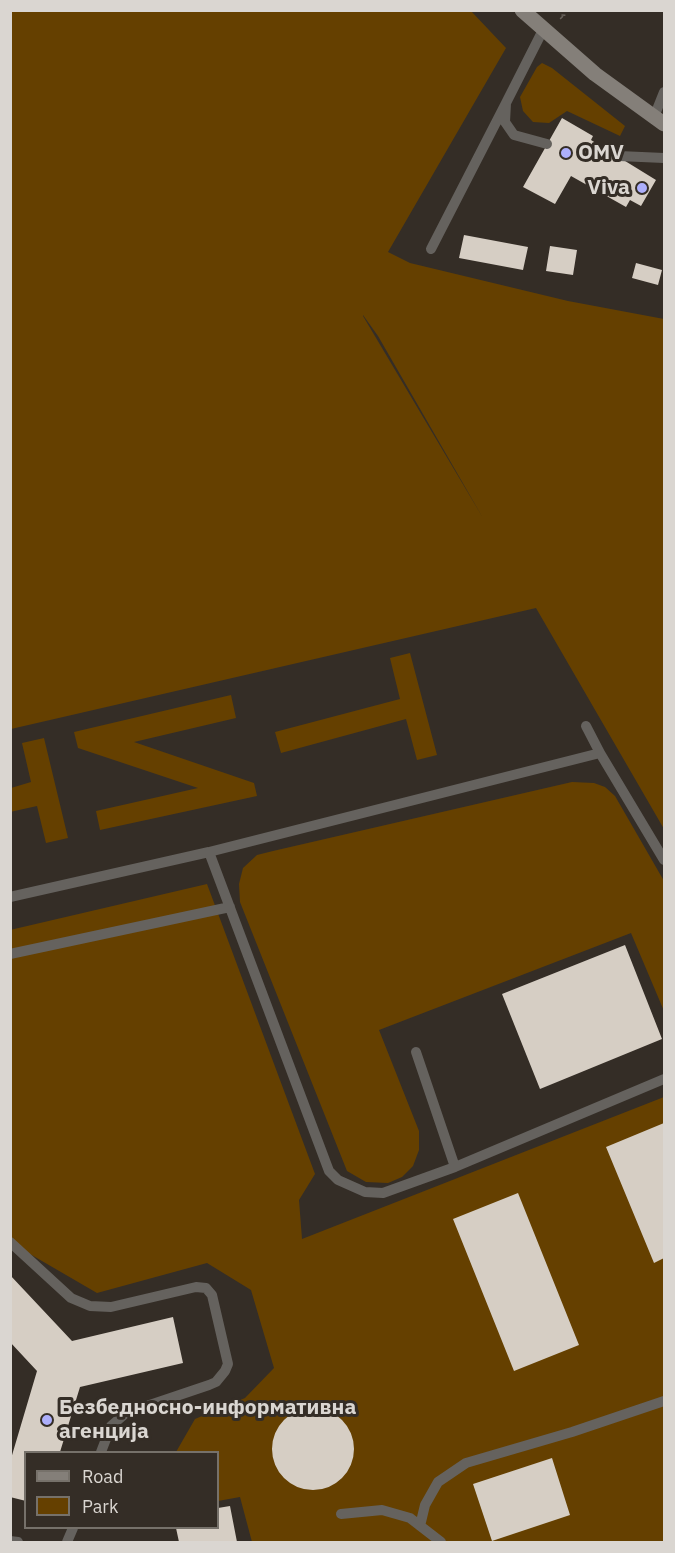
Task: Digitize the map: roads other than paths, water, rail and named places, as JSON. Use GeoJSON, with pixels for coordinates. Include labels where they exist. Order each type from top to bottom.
{"type":"FeatureCollection","features":[{"type":"Feature","properties":{"kind":"main road"},"geometry":{"type":"LineString","coordinates":[[522,10],[595,74],[659,121]]}},
{"type":"Feature","properties":{"kind":"lane"},"geometry":{"type":"LineString","coordinates":[[431,249],[543,30]]}},
{"type":"Feature","properties":{"kind":"lane"},"geometry":{"type":"LineString","coordinates":[[659,121],[664,92]]}},
{"type":"Feature","properties":{"kind":"lane"},"geometry":{"type":"LineString","coordinates":[[506,104],[505,122],[514,135],[548,144]]}},
{"type":"Feature","properties":{"kind":"lane"},"geometry":{"type":"LineString","coordinates":[[619,156],[664,158]]}},
{"type":"Feature","properties":{"kind":"lane"},"geometry":{"type":"LineString","coordinates":[[586,726],[664,860]]}},
{"type":"Feature","properties":{"kind":"lane"},"geometry":{"type":"LineString","coordinates":[[10,897],[209,852],[600,753]]}},
{"type":"Feature","properties":{"kind":"lane"},"geometry":{"type":"LineString","coordinates":[[209,852],[329,1171],[339,1180],[365,1192],[383,1193],[455,1167],[664,1080]]}},
{"type":"Feature","properties":{"kind":"lane"},"geometry":{"type":"LineString","coordinates":[[10,954],[230,907]]}},
{"type":"Feature","properties":{"kind":"lane"},"geometry":{"type":"LineString","coordinates":[[416,1052],[455,1167]]}},
{"type":"Feature","properties":{"kind":"lane"},"geometry":{"type":"LineString","coordinates":[[10,1242],[71,1298],[90,1306],[111,1307],[196,1287],[206,1288],[212,1295],[228,1364],[221,1377],[209,1385],[126,1413],[111,1426],[101,1451]]}},
{"type":"Feature","properties":{"kind":"lane"},"geometry":{"type":"LineString","coordinates":[[420,1526],[425,1505],[438,1482],[466,1463],[572,1432],[664,1401]]}},
{"type":"Feature","properties":{"kind":"lane"},"geometry":{"type":"LineString","coordinates":[[341,1514],[382,1510],[410,1518],[441,1542]]}},
{"type":"Feature","properties":{"kind":"lane"},"geometry":{"type":"LineString","coordinates":[[10,1541],[18,1542]]}},
{"type":"Feature","properties":{"kind":"place","name":"OMV"},"geometry":{"type":"Point","coordinates":[566,153]}},
{"type":"Feature","properties":{"kind":"place","name":"Viva"},"geometry":{"type":"Point","coordinates":[642,188]}},
{"type":"Feature","properties":{"kind":"place","name":"Безбедносно-информативна агенција"},"geometry":{"type":"Point","coordinates":[47,1420]}}]}
